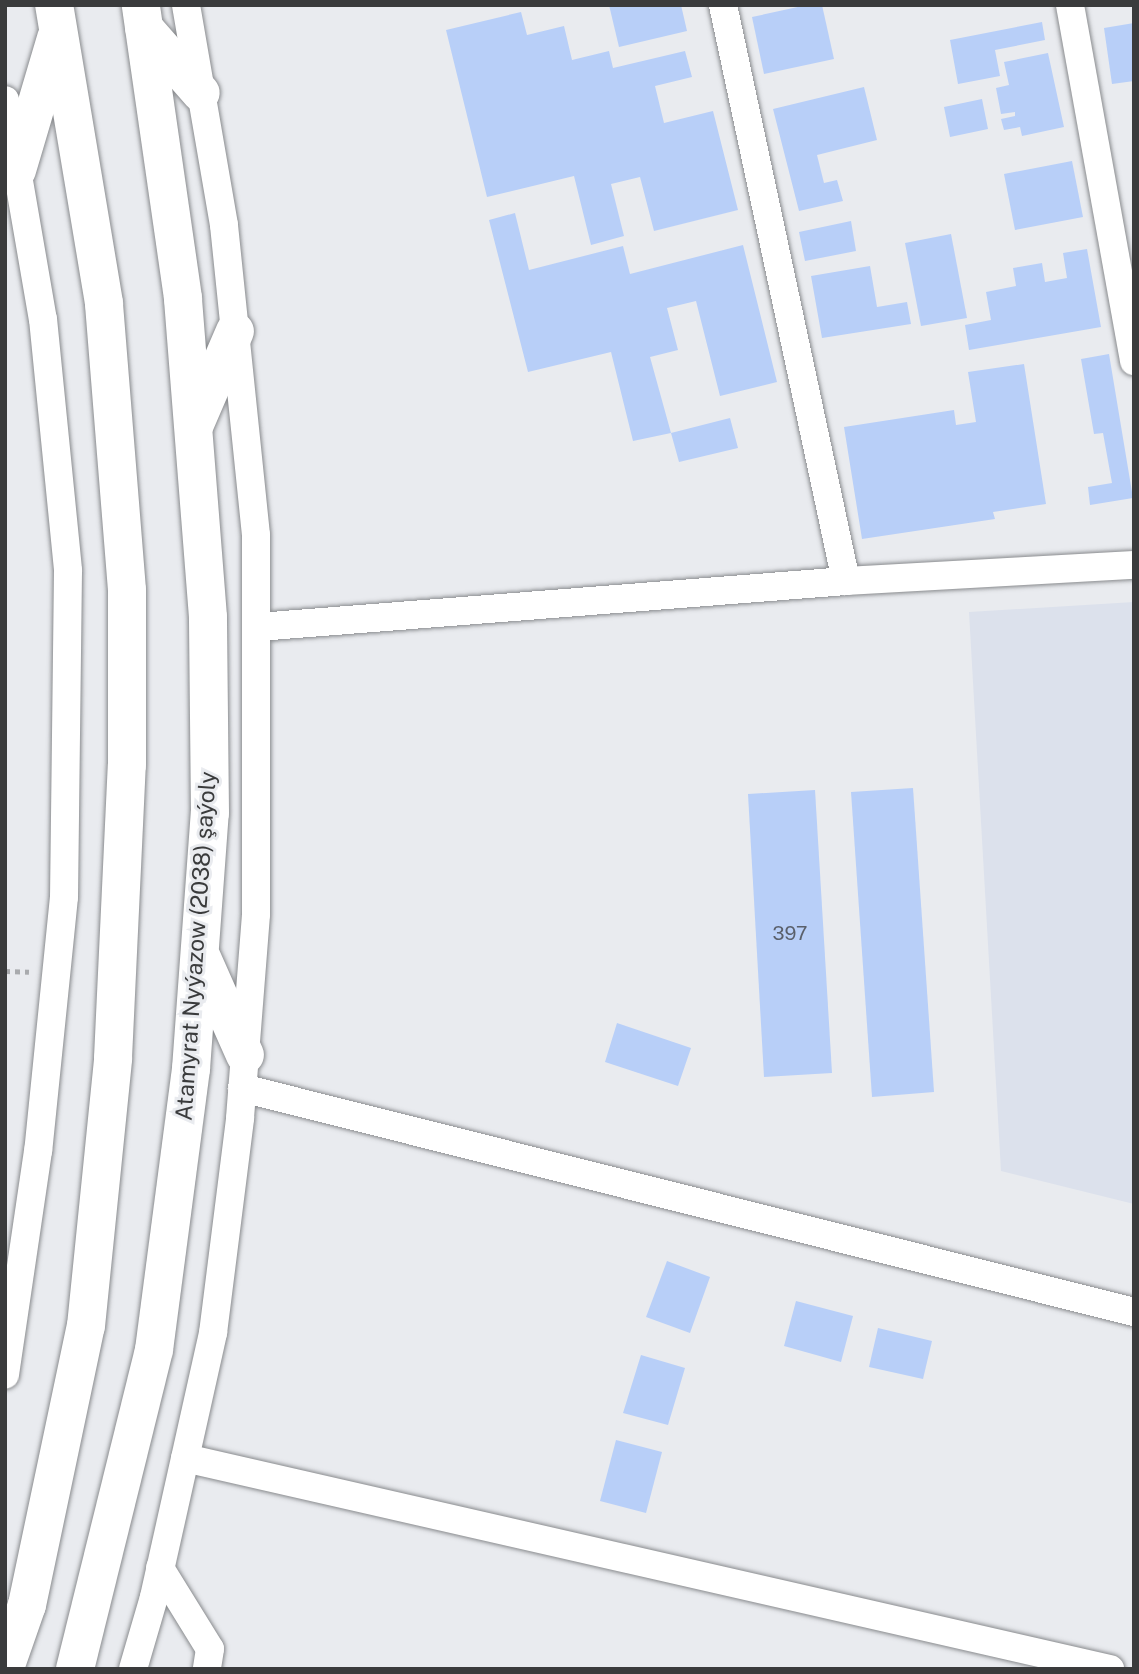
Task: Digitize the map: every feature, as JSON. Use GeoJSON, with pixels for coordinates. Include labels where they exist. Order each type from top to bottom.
{"type":"FeatureCollection","features":[{"type":"Feature","properties":{"kind":"main road"},"geometry":{"type":"LineString","coordinates":[[17,170],[57,17]]}},
{"type":"Feature","properties":{"kind":"main road"},"geometry":{"type":"LineString","coordinates":[[5,1668],[27,1605],[86,1326],[113,1058],[127,765],[127,590],[104,303],[57,17]]}},
{"type":"Feature","properties":{"kind":"main road"},"geometry":{"type":"LineString","coordinates":[[142,17],[201,93]]}},
{"type":"Feature","properties":{"kind":"main road","name":"Atamyrat Nyýazow (2038) şaýoly"},"geometry":{"type":"LineString","coordinates":[[75,1669],[154,1350],[191,1069],[209,813],[208,643],[183,298],[142,17]]}},
{"type":"Feature","properties":{"kind":"main road"},"geometry":{"type":"LineString","coordinates":[[193,430],[235,331]]}},
{"type":"Feature","properties":{"kind":"main road"},"geometry":{"type":"LineString","coordinates":[[199,952],[244,1071]]}},
{"type":"Feature","properties":{"kind":"street"},"geometry":{"type":"LineString","coordinates":[[133,1669],[160,1568],[213,1333],[244,1071],[256,914],[256,535],[225,225],[186,5]]}},
{"type":"Feature","properties":{"kind":"street"},"geometry":{"type":"LineString","coordinates":[[723,5],[846,581]]}},
{"type":"Feature","properties":{"kind":"street"},"geometry":{"type":"LineString","coordinates":[[1070,5],[1134,361]]}},
{"type":"Feature","properties":{"kind":"street"},"geometry":{"type":"LineString","coordinates":[[5,100],[43,319],[68,571],[64,897],[38,1151],[5,1375]]}},
{"type":"Feature","properties":{"kind":"street"},"geometry":{"type":"LineString","coordinates":[[258,627],[846,581],[1134,565]]}},
{"type":"Feature","properties":{"kind":"street"},"geometry":{"type":"LineString","coordinates":[[244,1071],[1134,1312]]}},
{"type":"Feature","properties":{"kind":"street"},"geometry":{"type":"LineString","coordinates":[[185,1458],[1110,1669]]}},
{"type":"Feature","properties":{"kind":"street"},"geometry":{"type":"LineString","coordinates":[[160,1568],[209,1649],[207,1669]]}},
{"type":"Feature","properties":{"kind":"shaded area"},"geometry":{"type":"Polygon","coordinates":[[[1134,602],[1134,1204],[1001,1171],[969,612],[1134,602]]]}},
{"type":"Feature","properties":{"kind":"building"},"geometry":{"type":"Polygon","coordinates":[[[609,5],[681,5],[687,31],[619,47],[609,5]]]}},
{"type":"Feature","properties":{"kind":"building"},"geometry":{"type":"Polygon","coordinates":[[[807,5],[822,5],[834,59],[764,74],[752,17],[807,5]]]}},
{"type":"Feature","properties":{"kind":"building"},"geometry":{"type":"Polygon","coordinates":[[[521,12],[527,35],[564,26],[572,60],[609,51],[613,68],[685,51],[692,77],[655,86],[664,123],[713,111],[738,210],[654,231],[640,177],[611,184],[624,236],[591,245],[574,176],[487,197],[446,30],[521,12]]]}},
{"type":"Feature","properties":{"kind":"building"},"geometry":{"type":"Polygon","coordinates":[[[1042,22],[1045,40],[995,50],[1000,76],[958,84],[950,40],[1042,22]]]}},
{"type":"Feature","properties":{"kind":"building"},"geometry":{"type":"Polygon","coordinates":[[[1134,23],[1134,81],[1112,84],[1104,28],[1134,23]]]}},
{"type":"Feature","properties":{"kind":"building"},"geometry":{"type":"Polygon","coordinates":[[[1048,53],[1064,127],[1022,136],[1020,127],[1004,130],[1001,119],[1015,116],[1015,112],[1001,114],[996,88],[1009,85],[1004,62],[1048,53]]]}},
{"type":"Feature","properties":{"kind":"building"},"geometry":{"type":"Polygon","coordinates":[[[864,87],[877,140],[817,155],[824,183],[837,180],[843,201],[799,211],[773,109],[864,87]]]}},
{"type":"Feature","properties":{"kind":"building"},"geometry":{"type":"Polygon","coordinates":[[[982,99],[988,129],[950,137],[944,107],[982,99]]]}},
{"type":"Feature","properties":{"kind":"building"},"geometry":{"type":"Polygon","coordinates":[[[1072,161],[1083,217],[1015,230],[1004,174],[1072,161]]]}},
{"type":"Feature","properties":{"kind":"building"},"geometry":{"type":"Polygon","coordinates":[[[515,213],[529,270],[623,246],[630,274],[743,245],[777,382],[720,396],[696,301],[667,308],[678,350],[650,357],[671,433],[633,441],[611,352],[528,372],[489,220],[515,213]]]}},
{"type":"Feature","properties":{"kind":"building"},"geometry":{"type":"Polygon","coordinates":[[[851,221],[856,251],[805,261],[799,232],[851,221]]]}},
{"type":"Feature","properties":{"kind":"building"},"geometry":{"type":"Polygon","coordinates":[[[951,234],[967,318],[921,326],[905,243],[951,234]]]}},
{"type":"Feature","properties":{"kind":"building"},"geometry":{"type":"Polygon","coordinates":[[[1087,249],[1101,327],[969,350],[965,325],[991,320],[986,292],[1016,286],[1013,268],[1042,263],[1045,282],[1067,278],[1063,253],[1087,249]]]}},
{"type":"Feature","properties":{"kind":"building"},"geometry":{"type":"Polygon","coordinates":[[[870,266],[877,307],[907,302],[911,324],[822,338],[811,276],[870,266]]]}},
{"type":"Feature","properties":{"kind":"building"},"geometry":{"type":"Polygon","coordinates":[[[1109,354],[1133,498],[1090,505],[1088,487],[1112,483],[1103,433],[1094,434],[1081,359],[1109,354]]]}},
{"type":"Feature","properties":{"kind":"building"},"geometry":{"type":"Polygon","coordinates":[[[1024,364],[1046,504],[993,512],[995,519],[862,539],[844,427],[954,410],[956,425],[976,422],[968,372],[1024,364]]]}},
{"type":"Feature","properties":{"kind":"building"},"geometry":{"type":"Polygon","coordinates":[[[730,418],[738,448],[679,462],[671,433],[730,418]]]}},
{"type":"Feature","properties":{"kind":"building"},"geometry":{"type":"Polygon","coordinates":[[[913,788],[934,1092],[872,1097],[851,792],[913,788]]]}},
{"type":"Feature","properties":{"kind":"building"},"geometry":{"type":"Polygon","coordinates":[[[815,790],[832,1073],[764,1077],[748,794],[815,790]]]}},
{"type":"Feature","properties":{"kind":"building"},"geometry":{"type":"Polygon","coordinates":[[[617,1023],[691,1048],[678,1086],[605,1062],[617,1023]]]}},
{"type":"Feature","properties":{"kind":"building"},"geometry":{"type":"Polygon","coordinates":[[[667,1261],[710,1277],[690,1333],[646,1317],[667,1261]]]}},
{"type":"Feature","properties":{"kind":"building"},"geometry":{"type":"Polygon","coordinates":[[[796,1301],[853,1316],[841,1362],[784,1346],[796,1301]]]}},
{"type":"Feature","properties":{"kind":"building"},"geometry":{"type":"Polygon","coordinates":[[[878,1328],[932,1341],[923,1379],[869,1367],[878,1328]]]}},
{"type":"Feature","properties":{"kind":"building"},"geometry":{"type":"Polygon","coordinates":[[[641,1355],[685,1368],[668,1425],[623,1413],[641,1355]]]}},
{"type":"Feature","properties":{"kind":"building"},"geometry":{"type":"Polygon","coordinates":[[[616,1440],[662,1452],[646,1513],[600,1501],[616,1440]]]}}]}
